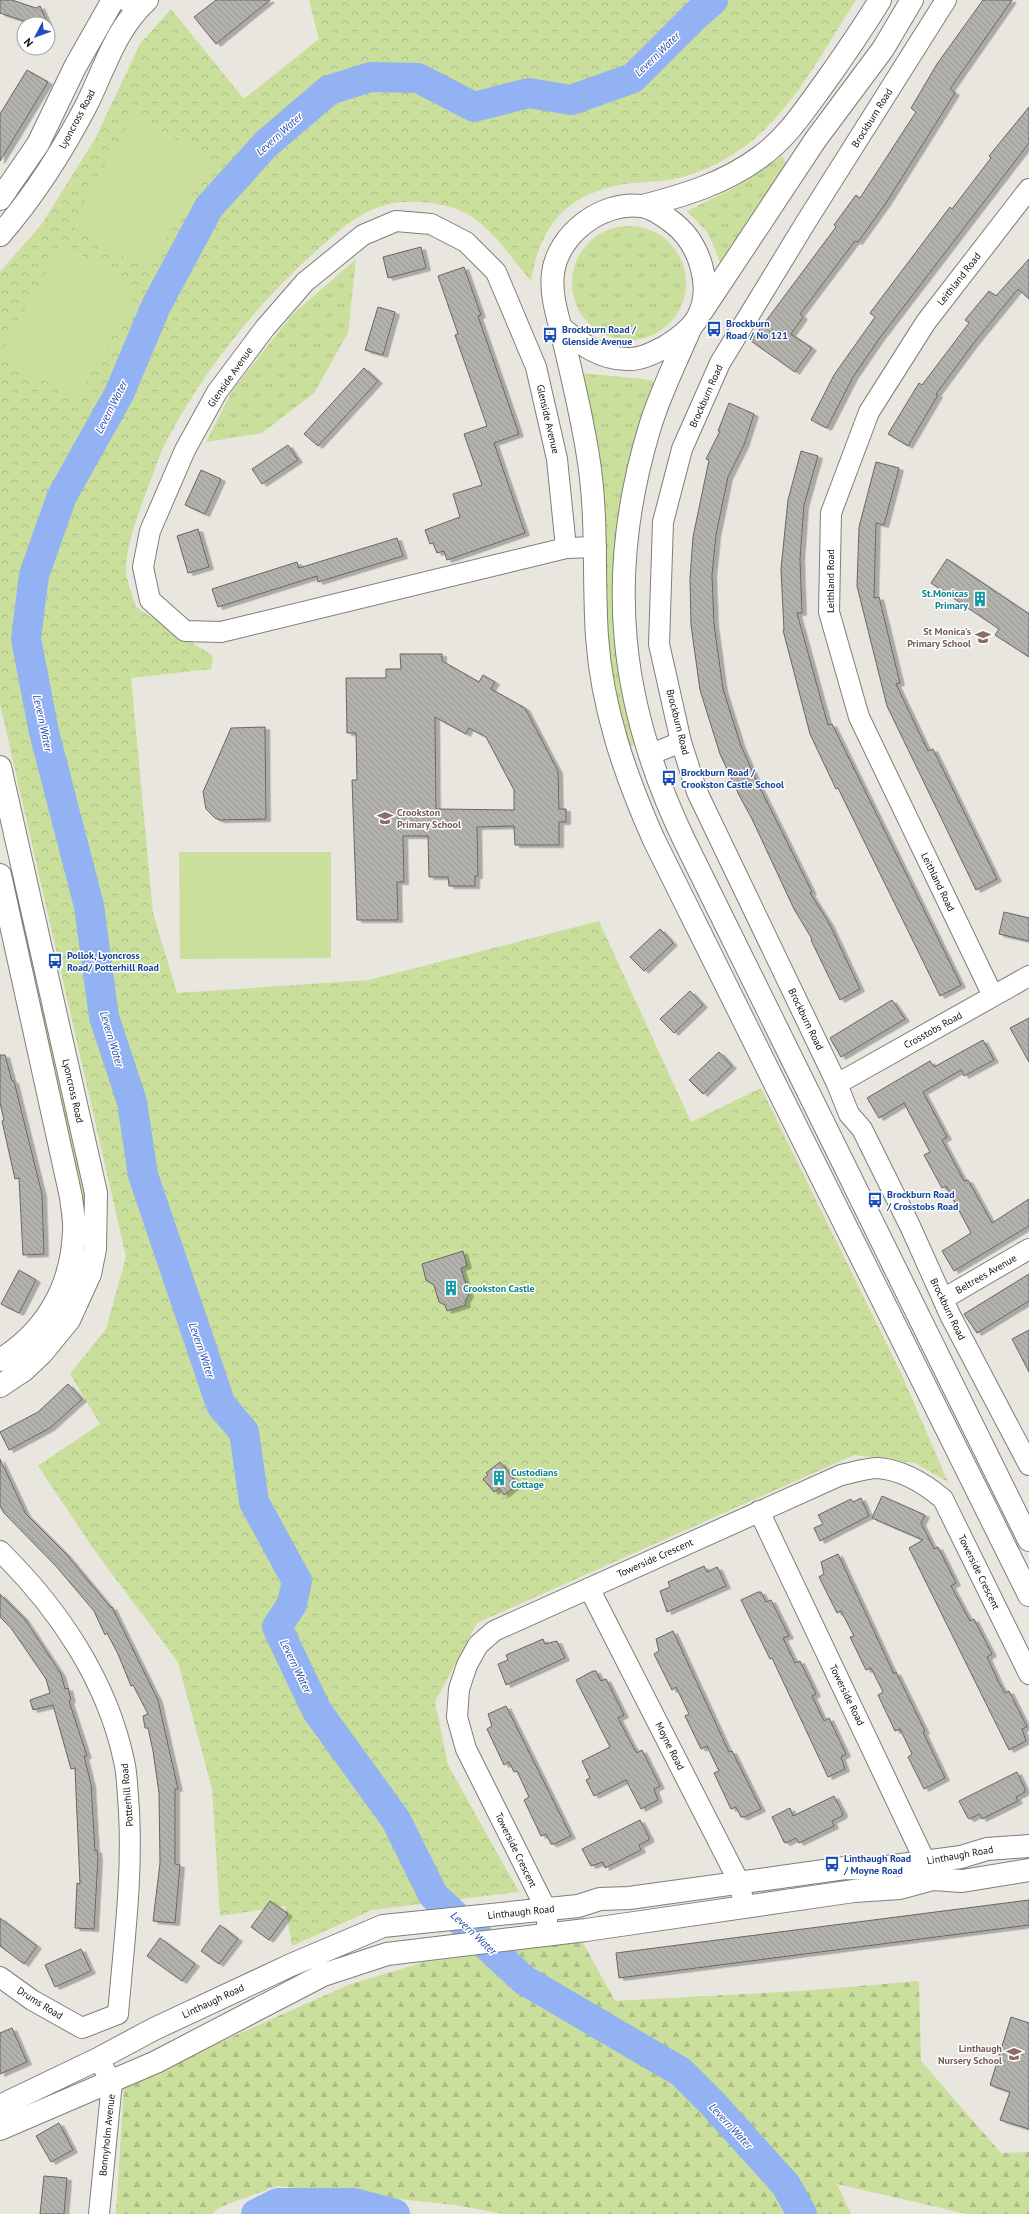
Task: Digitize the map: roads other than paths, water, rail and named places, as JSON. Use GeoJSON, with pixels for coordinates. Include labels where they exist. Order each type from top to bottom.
{"type":"FeatureCollection","features":[{"type":"Feature","properties":{"kind":"street"},"geometry":{"type":"LineString","coordinates":[[0,199],[38,144],[75,67],[113,0]]}},
{"type":"Feature","properties":{"kind":"street"},"geometry":{"type":"LineString","coordinates":[[880,0],[863,28],[802,115],[773,146],[746,166],[718,182],[676,198],[643,206],[606,211],[592,218],[578,228],[562,248],[553,271],[552,286],[589,458],[594,493],[596,609],[601,669],[608,705],[623,763],[654,840],[1029,1595]]}},
{"type":"Feature","properties":{"kind":"street"},"geometry":{"type":"LineString","coordinates":[[560,327],[586,347],[600,354],[628,360],[656,352],[694,323],[816,139],[883,49],[912,0]]}},
{"type":"Feature","properties":{"kind":"street","name":"Brockburn Road"},"geometry":{"type":"LineString","coordinates":[[946,0],[806,222],[720,363],[682,449],[663,522],[659,644],[681,742],[697,792],[837,1084],[849,1114],[862,1129],[910,1226],[943,1299],[1029,1465]]}},
{"type":"Feature","properties":{"kind":"street","name":"Lyoncross Road"},"geometry":{"type":"LineString","coordinates":[[0,235],[24,208],[60,150],[86,104],[108,54],[137,3]]}},
{"type":"Feature","properties":{"kind":"street","name":"Leithland Road"},"geometry":{"type":"LineString","coordinates":[[993,996],[859,717],[829,612],[831,513],[869,412],[926,322],[1029,189]]}},
{"type":"Feature","properties":{"kind":"street"},"geometry":{"type":"LineString","coordinates":[[643,206],[674,223],[686,233],[695,249],[704,278],[703,304],[649,429],[633,492],[626,543],[624,618],[628,666],[649,755],[672,816],[1029,1540]]}},
{"type":"Feature","properties":{"kind":"street","name":"Glenside Avenue"},"geometry":{"type":"LineString","coordinates":[[566,548],[557,459],[536,367],[496,272],[466,242],[430,224],[396,222],[363,235],[305,282],[265,328],[217,392],[185,450],[154,524],[143,567],[150,600],[185,631],[221,632],[566,548],[596,547]]}},
{"type":"Feature","properties":{"kind":"street"},"geometry":{"type":"LineString","coordinates":[[623,763],[649,755],[681,742]]}},
{"type":"Feature","properties":{"kind":"street","name":"Lyoncross Road"},"geometry":{"type":"LineString","coordinates":[[0,767],[10,861],[96,1193],[95,1248],[90,1274],[69,1320],[42,1353],[24,1370],[0,1386]]}},
{"type":"Feature","properties":{"kind":"street"},"geometry":{"type":"LineString","coordinates":[[0,875],[71,1198],[74,1231],[63,1289],[52,1310],[43,1324],[29,1338],[0,1360]]}},
{"type":"Feature","properties":{"kind":"street","name":"Crosstobs Road"},"geometry":{"type":"LineString","coordinates":[[837,1084],[1029,976]]}},
{"type":"Feature","properties":{"kind":"street"},"geometry":{"type":"LineString","coordinates":[[842,1217],[865,1206]]}},
{"type":"Feature","properties":{"kind":"street","name":"Beltrees Avenue"},"geometry":{"type":"LineString","coordinates":[[943,1299],[1029,1249]]}},
{"type":"Feature","properties":{"kind":"street","name":"Towerside Crescent"},"geometry":{"type":"LineString","coordinates":[[548,1933],[546,1909],[466,1749],[457,1717],[459,1689],[467,1665],[478,1646],[494,1632],[841,1475],[876,1468],[898,1472],[924,1483],[943,1499],[1029,1674]]}},
{"type":"Feature","properties":{"kind":"street","name":"Towerside Road"},"geometry":{"type":"LineString","coordinates":[[759,1511],[930,1870]]}},
{"type":"Feature","properties":{"kind":"street","name":"Potterhill Road"},"geometry":{"type":"LineString","coordinates":[[0,1551],[26,1577],[51,1606],[86,1660],[110,1713],[125,1761],[130,1826],[129,1875],[118,2014],[82,2028]]}},
{"type":"Feature","properties":{"kind":"street","name":"Moyne Road"},"geometry":{"type":"LineString","coordinates":[[589,1588],[740,1884],[744,1907]]}},
{"type":"Feature","properties":{"kind":"street","name":"Linthaugh Road"},"geometry":{"type":"LineString","coordinates":[[0,2129],[35,2112],[112,2082],[156,2062],[323,1974],[387,1954],[548,1933],[586,1930],[854,1891],[900,1888],[930,1870],[961,1857],[986,1849],[1029,1846]]}},
{"type":"Feature","properties":{"kind":"street","name":"Linthaugh Road"},"geometry":{"type":"LineString","coordinates":[[0,2106],[98,2059],[197,2008],[291,1965],[383,1926],[578,1906],[600,1899],[629,1898],[740,1884],[845,1868],[930,1870],[962,1881],[1029,1870]]}},
{"type":"Feature","properties":{"kind":"street","name":"Drums Road"},"geometry":{"type":"LineString","coordinates":[[0,1977],[32,2000],[82,2028]]}},
{"type":"Feature","properties":{"kind":"street","name":"Bonnyholm Avenue"},"geometry":{"type":"LineString","coordinates":[[98,2059],[112,2082],[99,2214]]}},
{"type":"Feature","properties":{"kind":"waterway","name":"Levern Water"},"geometry":{"type":"LineString","coordinates":[[713,0],[633,78],[571,100],[529,93],[474,107],[418,78],[371,77],[329,90],[266,144],[209,207],[156,306],[119,394],[62,496],[34,575],[26,639],[44,732],[89,906],[104,1017],[132,1102],[143,1175],[221,1405],[244,1432],[254,1502],[297,1581],[292,1604],[277,1627],[317,1711],[396,1820],[433,1895],[524,1980],[681,2072],[712,2103],[786,2185],[802,2214]]}},
{"type":"Feature","properties":{"kind":"waterway"},"geometry":{"type":"LineString","coordinates":[[256,2214],[278,2203],[354,2203],[395,2214]]}},
{"type":"Feature","properties":{"kind":"place","name":"Brockburn Road / No 121"},"geometry":{"type":"Point","coordinates":[714,329]}},
{"type":"Feature","properties":{"kind":"place","name":"Brockburn Road / Glenside Avenue"},"geometry":{"type":"Point","coordinates":[550,335]}},
{"type":"Feature","properties":{"kind":"place","name":"St.Monicas Primary"},"geometry":{"type":"Point","coordinates":[980,599]}},
{"type":"Feature","properties":{"kind":"place","name":"St Monica's Primary School"},"geometry":{"type":"Point","coordinates":[983,637]}},
{"type":"Feature","properties":{"kind":"place","name":"Brockburn Road / Crookston Castle School"},"geometry":{"type":"Point","coordinates":[669,778]}},
{"type":"Feature","properties":{"kind":"place","name":"Crookston Primary School"},"geometry":{"type":"Point","coordinates":[385,818]}},
{"type":"Feature","properties":{"kind":"place","name":"Pollok, Lyoncross Road/ Potterhill Road"},"geometry":{"type":"Point","coordinates":[55,961]}},
{"type":"Feature","properties":{"kind":"place","name":"Brockburn Road / Crosstobs Road"},"geometry":{"type":"Point","coordinates":[875,1200]}},
{"type":"Feature","properties":{"kind":"place","name":"Crookston Castle"},"geometry":{"type":"Point","coordinates":[451,1288]}},
{"type":"Feature","properties":{"kind":"place","name":"Custodians Cottage"},"geometry":{"type":"Point","coordinates":[499,1478]}},
{"type":"Feature","properties":{"kind":"place","name":"Linthaugh Road / Moyne Road"},"geometry":{"type":"Point","coordinates":[832,1864]}},
{"type":"Feature","properties":{"kind":"place","name":"Linthaugh Nursery School"},"geometry":{"type":"Point","coordinates":[1014,2054]}}]}
